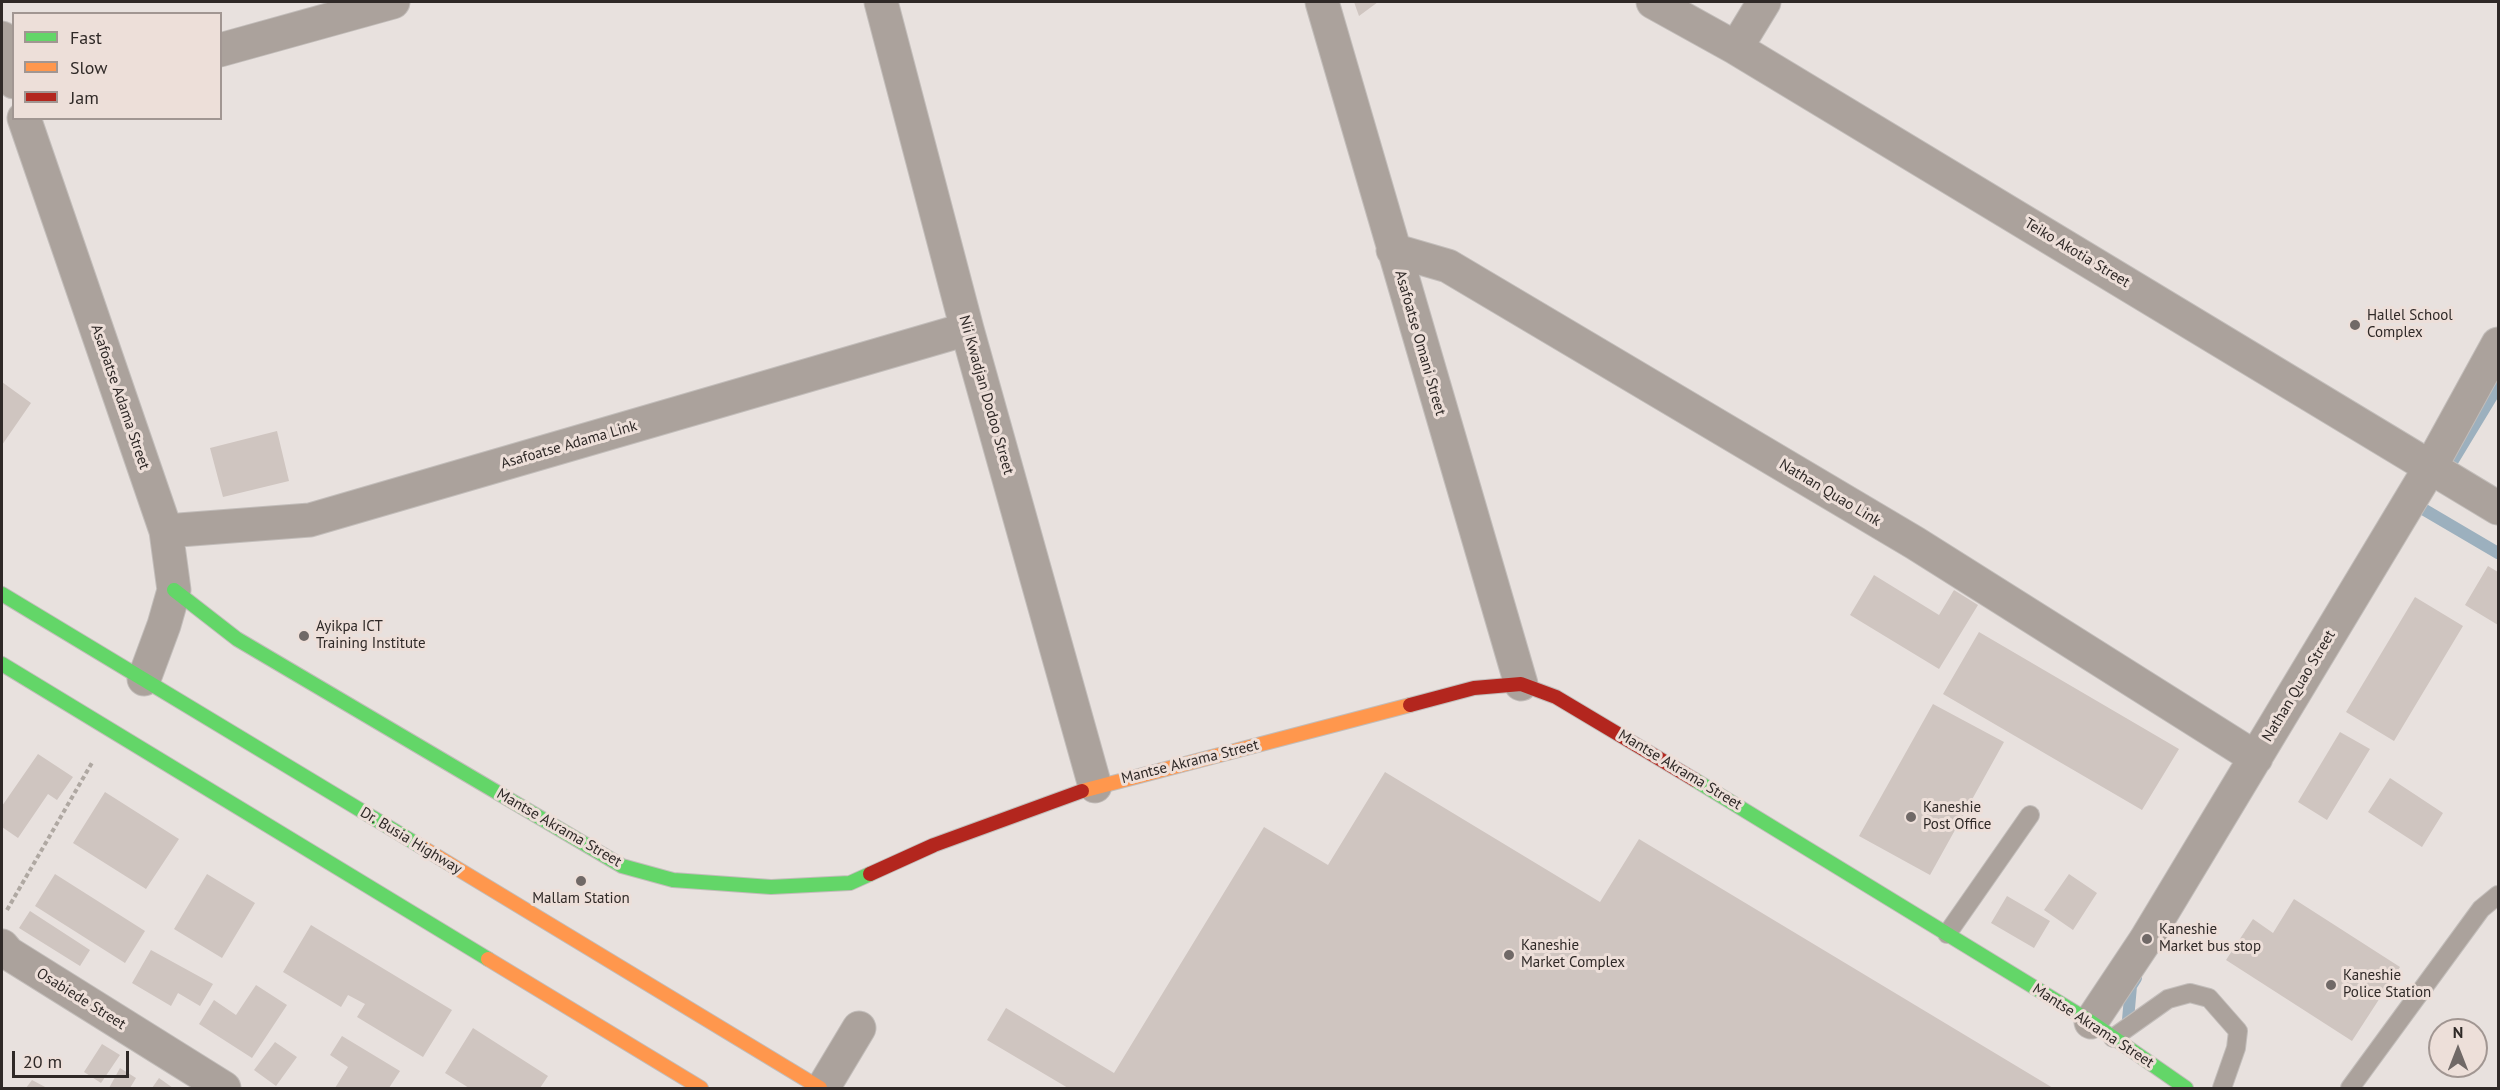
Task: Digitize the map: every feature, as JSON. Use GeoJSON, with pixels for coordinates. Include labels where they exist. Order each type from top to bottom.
{"type":"FeatureCollection","features":[{"type":"Feature","properties":{"kind":"main road","name":"Mantse Akrama Street"},"geometry":{"type":"LineString","coordinates":[[174,590],[237,639],[622,866],[673,880],[771,887],[850,883],[934,845],[1095,786],[1474,688],[1521,684],[1556,697],[1619,733],[2102,1030],[2186,1089]]}},
{"type":"Feature","properties":{"kind":"main road","name":"Dr. Busia Highway"},"geometry":{"type":"LineString","coordinates":[[2,594],[822,1089]]}},
{"type":"Feature","properties":{"kind":"main road"},"geometry":{"type":"LineString","coordinates":[[2,664],[700,1089]]}},
{"type":"Feature","properties":{"kind":"street"},"geometry":{"type":"LineString","coordinates":[[222,49],[393,2]]}},
{"type":"Feature","properties":{"kind":"street","name":"Nii Kwadjan Dodoo Street"},"geometry":{"type":"LineString","coordinates":[[881,2],[967,329],[1095,786]]}},
{"type":"Feature","properties":{"kind":"street","name":"Asafoatse Omani Street"},"geometry":{"type":"LineString","coordinates":[[1322,2],[1521,684]]}},
{"type":"Feature","properties":{"kind":"street","name":"Teiko Akotia Street"},"geometry":{"type":"LineString","coordinates":[[1653,2],[1736,48],[2499,508]]}},
{"type":"Feature","properties":{"kind":"street"},"geometry":{"type":"LineString","coordinates":[[1736,48],[1764,2]]}},
{"type":"Feature","properties":{"kind":"street"},"geometry":{"type":"LineString","coordinates":[[2,38],[12,75]]}},
{"type":"Feature","properties":{"kind":"street","name":"Asafoatse Adama Street"},"geometry":{"type":"LineString","coordinates":[[25,120],[166,531],[174,590],[144,679]]}},
{"type":"Feature","properties":{"kind":"street","name":"Nathan Quao Link"},"geometry":{"type":"LineString","coordinates":[[1393,250],[1448,266],[1915,543],[2256,758]]}},
{"type":"Feature","properties":{"kind":"street","name":"Asafoatse Adama Link"},"geometry":{"type":"LineString","coordinates":[[166,531],[310,519],[967,329]]}},
{"type":"Feature","properties":{"kind":"street","name":"Nathan Quao Street"},"geometry":{"type":"LineString","coordinates":[[2102,1030],[2145,941],[2432,466],[2499,344]]}},
{"type":"Feature","properties":{"kind":"street","name":"Osabiede Street"},"geometry":{"type":"LineString","coordinates":[[2,946],[8,953],[224,1089]]}},
{"type":"Feature","properties":{"kind":"street"},"geometry":{"type":"LineString","coordinates":[[822,1089],[859,1028]]}},
{"type":"Feature","properties":{"kind":"lane"},"geometry":{"type":"LineString","coordinates":[[1947,934],[2030,815]]}},
{"type":"Feature","properties":{"kind":"lane"},"geometry":{"type":"LineString","coordinates":[[2350,1089],[2481,909],[2499,895]]}},
{"type":"Feature","properties":{"kind":"lane"},"geometry":{"type":"LineString","coordinates":[[2102,1030],[2168,999],[2190,993],[2209,998],[2238,1031],[2236,1048],[2222,1089]]}},
{"type":"Feature","properties":{"kind":"path"},"geometry":{"type":"LineString","coordinates":[[2,920],[97,755]]}},
{"type":"Feature","properties":{"kind":"building"},"geometry":{"type":"Polygon","coordinates":[[[1354,2],[1378,2],[1359,16],[1354,2]]]}},
{"type":"Feature","properties":{"kind":"building"},"geometry":{"type":"Polygon","coordinates":[[[2,382],[31,403],[2,445],[2,382]]]}},
{"type":"Feature","properties":{"kind":"building"},"geometry":{"type":"Polygon","coordinates":[[[277,431],[289,481],[223,497],[210,448],[277,431]]]}},
{"type":"Feature","properties":{"kind":"building"},"geometry":{"type":"Polygon","coordinates":[[[2488,566],[2498,572],[2498,625],[2465,605],[2488,566]]]}},
{"type":"Feature","properties":{"kind":"building"},"geometry":{"type":"Polygon","coordinates":[[[1874,575],[1939,615],[1954,590],[1978,605],[1939,669],[1850,615],[1874,575]]]}},
{"type":"Feature","properties":{"kind":"building"},"geometry":{"type":"Polygon","coordinates":[[[2415,597],[2463,626],[2394,741],[2346,712],[2415,597]]]}},
{"type":"Feature","properties":{"kind":"building"},"geometry":{"type":"Polygon","coordinates":[[[1979,632],[2179,749],[2142,810],[1943,694],[1979,632]]]}},
{"type":"Feature","properties":{"kind":"building"},"geometry":{"type":"Polygon","coordinates":[[[1933,704],[2004,742],[1930,875],[1859,836],[1933,704]]]}},
{"type":"Feature","properties":{"kind":"building"},"geometry":{"type":"Polygon","coordinates":[[[2340,732],[2370,749],[2327,820],[2298,802],[2340,732]]]}},
{"type":"Feature","properties":{"kind":"building"},"geometry":{"type":"Polygon","coordinates":[[[38,754],[73,777],[57,800],[48,794],[18,838],[2,827],[2,806],[38,754]]]}},
{"type":"Feature","properties":{"kind":"building","name":"Kaneshie Market Complex"},"geometry":{"type":"Polygon","coordinates":[[[1385,772],[1600,902],[1639,839],[2053,1088],[1068,1088],[987,1040],[1006,1008],[1114,1073],[1264,827],[1328,865],[1385,772]]]}},
{"type":"Feature","properties":{"kind":"building"},"geometry":{"type":"Polygon","coordinates":[[[2390,778],[2443,813],[2422,847],[2368,812],[2390,778]]]}},
{"type":"Feature","properties":{"kind":"building"},"geometry":{"type":"Polygon","coordinates":[[[105,792],[179,839],[146,889],[73,843],[105,792]]]}},
{"type":"Feature","properties":{"kind":"building"},"geometry":{"type":"Polygon","coordinates":[[[55,874],[145,931],[125,963],[35,906],[55,874]]]}},
{"type":"Feature","properties":{"kind":"building"},"geometry":{"type":"Polygon","coordinates":[[[207,874],[255,903],[222,958],[174,929],[207,874]]]}},
{"type":"Feature","properties":{"kind":"building"},"geometry":{"type":"Polygon","coordinates":[[[2069,874],[2097,893],[2073,930],[2044,910],[2069,874]]]}},
{"type":"Feature","properties":{"kind":"building"},"geometry":{"type":"Polygon","coordinates":[[[2007,896],[2050,921],[2034,948],[1991,923],[2007,896]]]}},
{"type":"Feature","properties":{"kind":"building"},"geometry":{"type":"Polygon","coordinates":[[[2294,899],[2400,967],[2352,1041],[2226,960],[2253,919],[2273,933],[2294,899]]]}},
{"type":"Feature","properties":{"kind":"building"},"geometry":{"type":"Polygon","coordinates":[[[30,911],[90,950],[80,966],[19,928],[30,911]]]}},
{"type":"Feature","properties":{"kind":"building"},"geometry":{"type":"Polygon","coordinates":[[[311,925],[452,1010],[423,1057],[357,1017],[365,1004],[348,995],[341,1007],[283,972],[311,925]]]}},
{"type":"Feature","properties":{"kind":"building"},"geometry":{"type":"Polygon","coordinates":[[[151,950],[213,984],[200,1006],[178,993],[171,1006],[132,983],[151,950]]]}},
{"type":"Feature","properties":{"kind":"building"},"geometry":{"type":"Polygon","coordinates":[[[256,985],[287,1005],[252,1058],[199,1024],[214,1000],[236,1015],[256,985]]]}},
{"type":"Feature","properties":{"kind":"building"},"geometry":{"type":"Polygon","coordinates":[[[473,1028],[548,1076],[540,1088],[469,1088],[445,1073],[473,1028]]]}},
{"type":"Feature","properties":{"kind":"building"},"geometry":{"type":"Polygon","coordinates":[[[342,1036],[400,1071],[389,1088],[335,1088],[348,1067],[330,1055],[342,1036]]]}},
{"type":"Feature","properties":{"kind":"building"},"geometry":{"type":"Polygon","coordinates":[[[275,1042],[297,1057],[276,1086],[254,1070],[275,1042]]]}},
{"type":"Feature","properties":{"kind":"building"},"geometry":{"type":"Polygon","coordinates":[[[102,1044],[120,1055],[101,1083],[84,1072],[102,1044]]]}},
{"type":"Feature","properties":{"kind":"building"},"geometry":{"type":"Polygon","coordinates":[[[120,1068],[136,1078],[130,1088],[109,1088],[120,1068]]]}},
{"type":"Feature","properties":{"kind":"building"},"geometry":{"type":"Polygon","coordinates":[[[159,1078],[173,1088],[152,1088],[159,1078]]]}},
{"type":"Feature","properties":{"kind":"building"},"geometry":{"type":"Polygon","coordinates":[[[32,1080],[47,1088],[26,1088],[32,1080]]]}},
{"type":"Feature","properties":{"kind":"waterway"},"geometry":{"type":"LineString","coordinates":[[2446,472],[2498,386]]}},
{"type":"Feature","properties":{"kind":"waterway"},"geometry":{"type":"LineString","coordinates":[[2423,509],[2498,553]]}},
{"type":"Feature","properties":{"kind":"waterway"},"geometry":{"type":"LineString","coordinates":[[2127,1031],[2131,986],[2136,978]]}},
{"type":"Feature","properties":{"kind":"traffic: fast"},"geometry":{"type":"LineString","coordinates":[[174,590],[237,639],[622,866],[673,880],[771,887],[850,883],[870,874]]}},
{"type":"Feature","properties":{"kind":"traffic: fast"},"geometry":{"type":"LineString","coordinates":[[2,594],[420,846]]}},
{"type":"Feature","properties":{"kind":"traffic: fast"},"geometry":{"type":"LineString","coordinates":[[2,664],[488,959]]}},
{"type":"Feature","properties":{"kind":"traffic: fast"},"geometry":{"type":"LineString","coordinates":[[1695,780],[2091,1022],[2186,1088]]}},
{"type":"Feature","properties":{"kind":"traffic: slow"},"geometry":{"type":"LineString","coordinates":[[1082,791],[1410,705]]}},
{"type":"Feature","properties":{"kind":"traffic: slow"},"geometry":{"type":"LineString","coordinates":[[420,846],[820,1088]]}},
{"type":"Feature","properties":{"kind":"traffic: slow"},"geometry":{"type":"LineString","coordinates":[[488,959],[701,1088]]}},
{"type":"Feature","properties":{"kind":"traffic: jam"},"geometry":{"type":"LineString","coordinates":[[1410,705],[1474,688],[1521,684],[1556,697],[1695,780]]}},
{"type":"Feature","properties":{"kind":"traffic: jam"},"geometry":{"type":"LineString","coordinates":[[870,874],[934,845],[1082,791]]}},
{"type":"Feature","properties":{"kind":"place","name":"Hallel School Complex"},"geometry":{"type":"Point","coordinates":[2355,325]}},
{"type":"Feature","properties":{"kind":"place","name":"Ayikpa ICT Training Institute"},"geometry":{"type":"Point","coordinates":[304,636]}},
{"type":"Feature","properties":{"kind":"place","name":"Kaneshie Post Office"},"geometry":{"type":"Point","coordinates":[1911,817]}},
{"type":"Feature","properties":{"kind":"place","name":"Mallam Station"},"geometry":{"type":"Point","coordinates":[581,881]}},
{"type":"Feature","properties":{"kind":"place","name":"Kaneshie Market bus stop"},"geometry":{"type":"Point","coordinates":[2147,939]}},
{"type":"Feature","properties":{"kind":"place","name":"Kaneshie Market Complex"},"geometry":{"type":"Point","coordinates":[1509,955]}},
{"type":"Feature","properties":{"kind":"place","name":"Kaneshie Police Station"},"geometry":{"type":"Point","coordinates":[2331,985]}}]}
